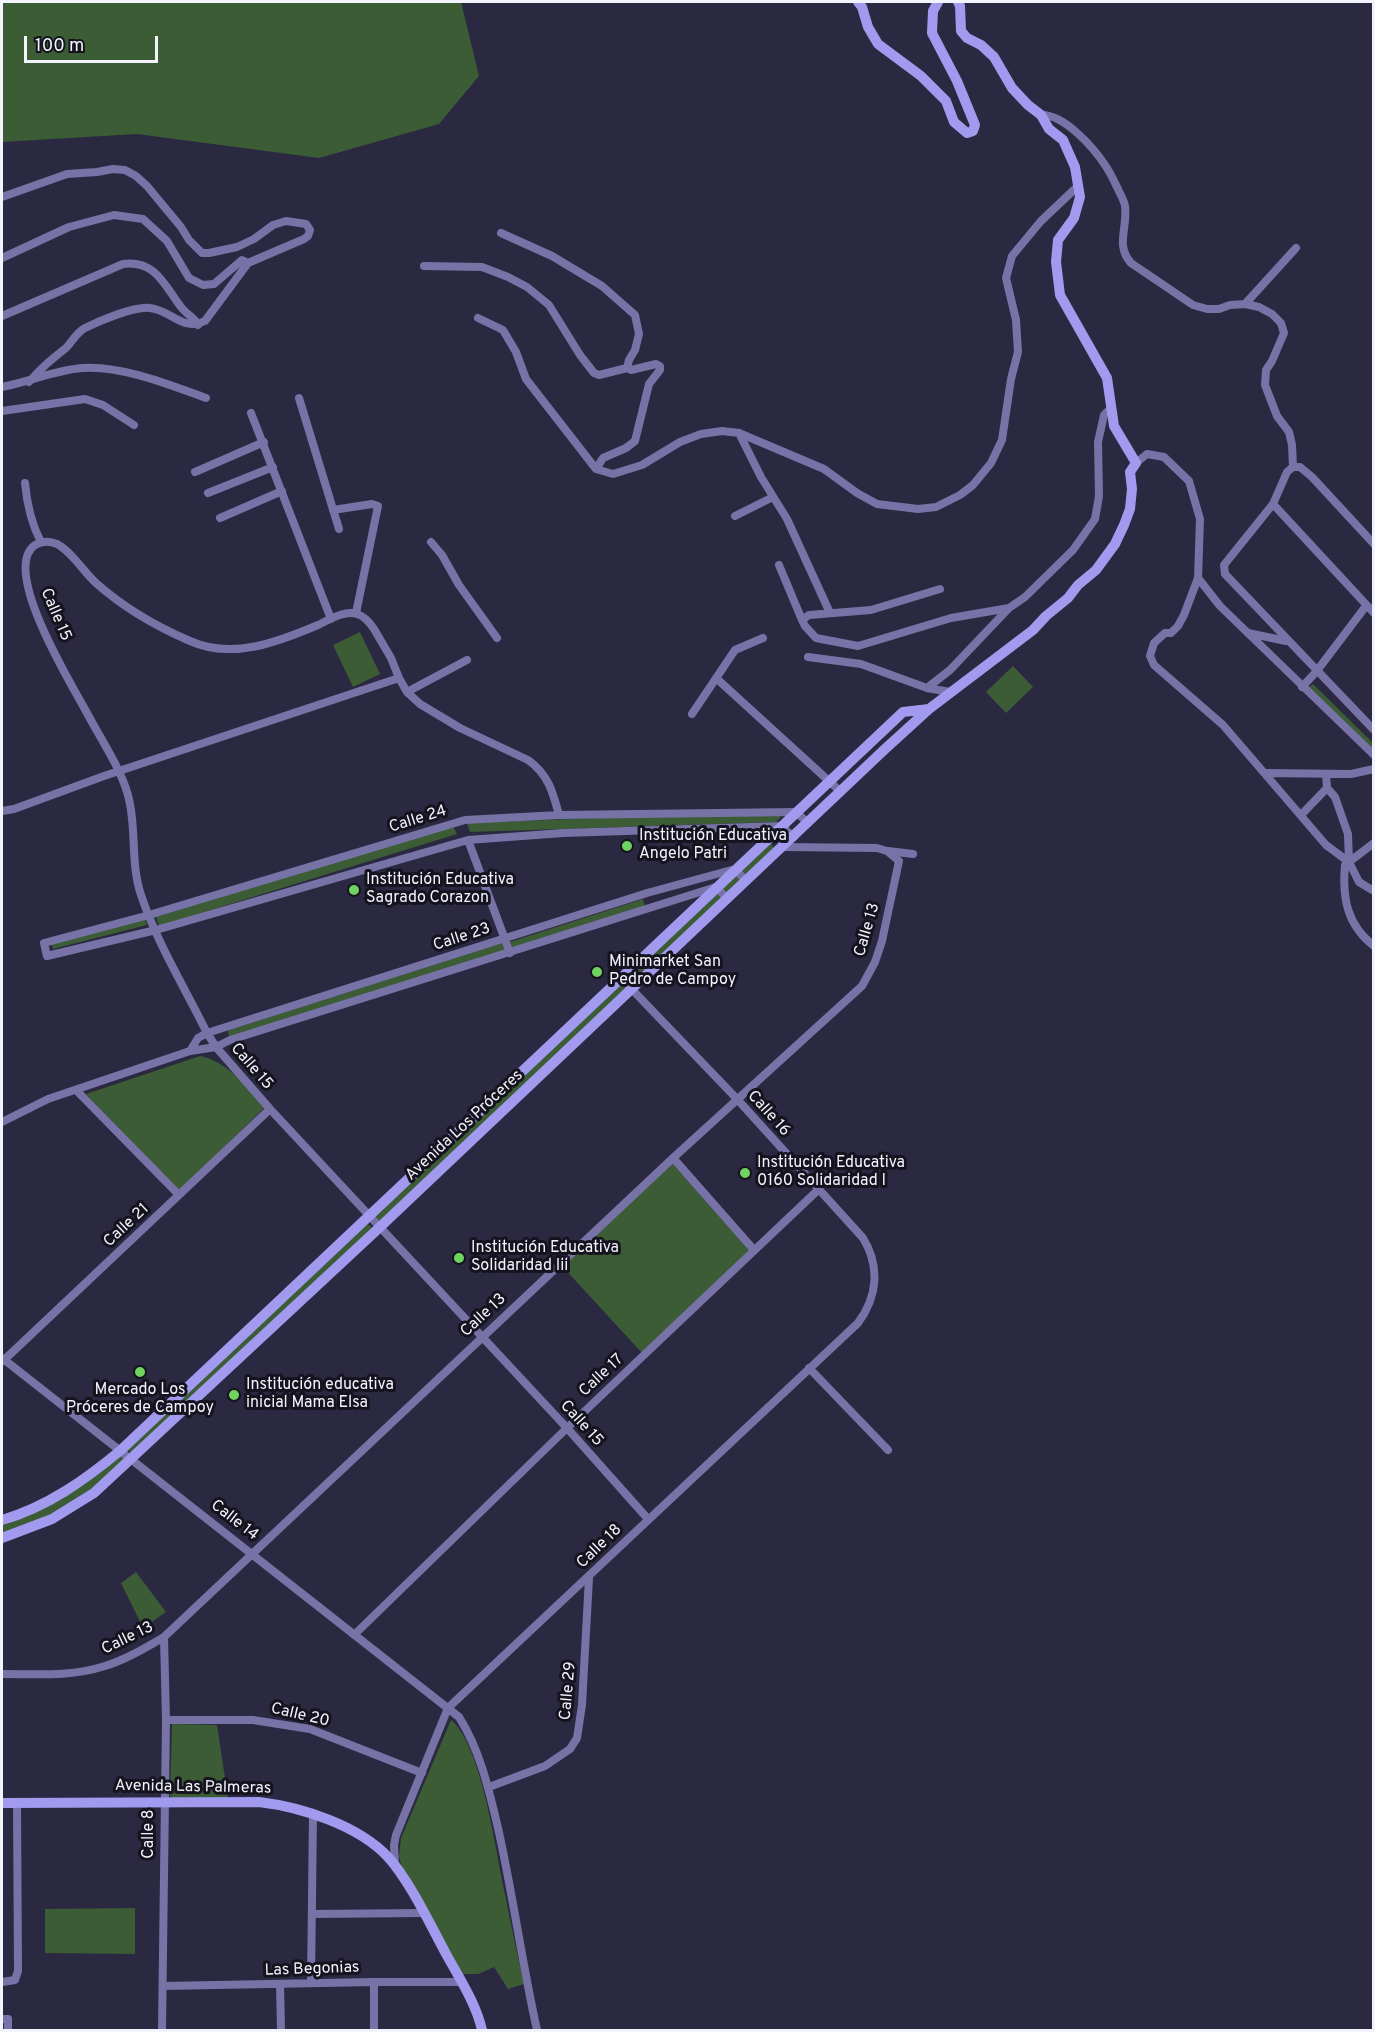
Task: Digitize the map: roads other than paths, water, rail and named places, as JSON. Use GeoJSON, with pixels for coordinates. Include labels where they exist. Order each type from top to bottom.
{"type":"FeatureCollection","features":[{"type":"Feature","properties":{"kind":"main road"},"geometry":{"type":"LineString","coordinates":[[858,2],[878,44],[921,76],[946,101],[954,122],[967,133],[972,131],[975,125],[957,81],[932,33],[933,11],[938,2]]}},
{"type":"Feature","properties":{"kind":"main road"},"geometry":{"type":"LineString","coordinates":[[958,2],[961,31],[994,57],[1012,88],[1041,116],[1049,129],[1063,140],[1075,167],[1080,197],[1074,218],[1058,240],[1056,262],[1060,295],[1107,378],[1114,426],[1136,463]]}},
{"type":"Feature","properties":{"kind":"main road","name":"Avenida Los Próceres"},"geometry":{"type":"LineString","coordinates":[[2,1538],[36,1526],[94,1493],[380,1227],[929,709],[1034,630],[1046,616],[1068,598],[1078,585],[1096,570],[1115,544],[1125,525],[1130,509],[1132,489],[1130,472],[1136,463]]}},
{"type":"Feature","properties":{"kind":"main road","name":"Avenida Los Próceres"},"geometry":{"type":"LineString","coordinates":[[2,1520],[62,1494],[121,1450],[903,712],[929,709]]}},
{"type":"Feature","properties":{"kind":"main road","name":"Avenida Las Palmeras"},"geometry":{"type":"LineString","coordinates":[[2,1803],[259,1802],[283,1805],[313,1814],[348,1830],[373,1844],[395,1866],[461,1982],[482,2031]]}},
{"type":"Feature","properties":{"kind":"street"},"geometry":{"type":"LineString","coordinates":[[1041,116],[1050,115],[1073,129],[1105,165],[1125,204],[1123,254],[1131,262],[1192,305],[1219,309],[1245,303],[1259,307],[1281,322],[1284,333],[1266,370],[1265,385],[1277,416],[1289,432],[1293,467]]}},
{"type":"Feature","properties":{"kind":"street"},"geometry":{"type":"LineString","coordinates":[[2,197],[68,174],[124,170],[136,176],[147,186],[202,253],[237,247],[254,239],[273,225],[286,221],[306,224],[310,230],[304,239],[248,263],[211,315],[198,325],[187,324],[166,312],[149,308],[129,310],[83,329],[67,346],[44,364],[29,382]]}},
{"type":"Feature","properties":{"kind":"street"},"geometry":{"type":"LineString","coordinates":[[478,318],[502,330],[516,352],[526,379],[596,469],[613,474],[642,465],[680,442],[701,434],[722,431],[739,432],[824,469],[857,493],[877,504],[918,508],[936,507],[960,495],[973,485],[991,463],[1002,440],[1011,379],[1018,352],[1016,320],[1006,278],[1012,256],[1041,221],[1078,186]]}},
{"type":"Feature","properties":{"kind":"street"},"geometry":{"type":"LineString","coordinates":[[2,258],[69,227],[114,214],[143,219],[167,241],[189,278],[196,283],[214,284],[242,260],[248,263]]}},
{"type":"Feature","properties":{"kind":"street"},"geometry":{"type":"LineString","coordinates":[[501,233],[552,255],[602,286],[635,315],[639,334],[635,351],[627,368]]}},
{"type":"Feature","properties":{"kind":"street"},"geometry":{"type":"LineString","coordinates":[[1245,303],[1296,248]]}},
{"type":"Feature","properties":{"kind":"street"},"geometry":{"type":"LineString","coordinates":[[2,316],[123,264],[136,262],[150,268],[198,325]]}},
{"type":"Feature","properties":{"kind":"street"},"geometry":{"type":"LineString","coordinates":[[424,266],[482,267],[527,287],[549,305],[580,356],[594,373],[599,375],[656,364],[661,368],[649,384],[635,441],[626,448],[603,458],[596,469]]}},
{"type":"Feature","properties":{"kind":"street"},"geometry":{"type":"LineString","coordinates":[[2,387],[71,370],[94,368],[134,375],[206,398]]}},
{"type":"Feature","properties":{"kind":"street"},"geometry":{"type":"LineString","coordinates":[[299,398],[339,529]]}},
{"type":"Feature","properties":{"kind":"street"},"geometry":{"type":"LineString","coordinates":[[2,411],[85,399],[103,405],[134,425]]}},
{"type":"Feature","properties":{"kind":"street"},"geometry":{"type":"LineString","coordinates":[[927,688],[950,670],[1009,608],[1025,597],[1073,550],[1095,519],[1099,496],[1098,442],[1104,415],[1111,408]]}},
{"type":"Feature","properties":{"kind":"street"},"geometry":{"type":"LineString","coordinates":[[251,413],[331,619]]}},
{"type":"Feature","properties":{"kind":"street"},"geometry":{"type":"LineString","coordinates":[[739,432],[760,477],[787,519],[830,613]]}},
{"type":"Feature","properties":{"kind":"street"},"geometry":{"type":"LineString","coordinates":[[195,472],[264,442]]}},
{"type":"Feature","properties":{"kind":"street"},"geometry":{"type":"LineString","coordinates":[[1136,463],[1148,454],[1164,457],[1189,481],[1200,519],[1198,578],[1178,626],[1171,633],[1165,633],[1154,643],[1150,656],[1154,665],[1224,725],[1326,845],[1349,862]]}},
{"type":"Feature","properties":{"kind":"street"},"geometry":{"type":"LineString","coordinates":[[208,493],[273,466]]}},
{"type":"Feature","properties":{"kind":"street"},"geometry":{"type":"LineString","coordinates":[[1374,544],[1312,477],[1300,467],[1293,467],[1287,472],[1273,504],[1224,565],[1226,574],[1316,672],[1374,730]]}},
{"type":"Feature","properties":{"kind":"street"},"geometry":{"type":"LineString","coordinates":[[25,483],[27,504],[33,525],[45,542],[65,550],[93,580],[127,608],[178,636],[215,650],[234,650],[254,647],[297,634],[340,615],[356,613],[368,620],[391,658],[407,692],[440,717],[538,767],[547,778],[559,815]]}},
{"type":"Feature","properties":{"kind":"street"},"geometry":{"type":"LineString","coordinates":[[220,518],[282,491]]}},
{"type":"Feature","properties":{"kind":"street"},"geometry":{"type":"LineString","coordinates":[[735,516],[773,497]]}},
{"type":"Feature","properties":{"kind":"street"},"geometry":{"type":"LineString","coordinates":[[333,510],[372,504],[378,506],[356,613]]}},
{"type":"Feature","properties":{"kind":"street"},"geometry":{"type":"LineString","coordinates":[[1273,504],[1374,613]]}},
{"type":"Feature","properties":{"kind":"street","name":"Calle 15"},"geometry":{"type":"LineString","coordinates":[[45,542],[34,546],[26,557],[25,567],[29,591],[42,628],[127,791],[133,825],[135,874],[149,915],[207,1033],[216,1047],[270,1109],[567,1428],[648,1519]]}},
{"type":"Feature","properties":{"kind":"street"},"geometry":{"type":"LineString","coordinates":[[431,542],[497,638]]}},
{"type":"Feature","properties":{"kind":"street"},"geometry":{"type":"LineString","coordinates":[[779,565],[805,626],[816,638],[858,646],[951,618],[1009,608]]}},
{"type":"Feature","properties":{"kind":"street"},"geometry":{"type":"LineString","coordinates":[[1198,578],[1220,606],[1374,755]]}},
{"type":"Feature","properties":{"kind":"street"},"geometry":{"type":"LineString","coordinates":[[802,620],[808,615],[871,610],[940,589]]}},
{"type":"Feature","properties":{"kind":"street"},"geometry":{"type":"LineString","coordinates":[[1302,687],[1366,606]]}},
{"type":"Feature","properties":{"kind":"street"},"geometry":{"type":"LineString","coordinates":[[1247,633],[1288,641]]}},
{"type":"Feature","properties":{"kind":"street"},"geometry":{"type":"LineString","coordinates":[[692,714],[735,650],[763,638]]}},
{"type":"Feature","properties":{"kind":"street"},"geometry":{"type":"LineString","coordinates":[[808,657],[861,664],[927,688],[950,692]]}},
{"type":"Feature","properties":{"kind":"street"},"geometry":{"type":"LineString","coordinates":[[407,692],[467,660]]}},
{"type":"Feature","properties":{"kind":"street"},"geometry":{"type":"LineString","coordinates":[[2,811],[399,678]]}},
{"type":"Feature","properties":{"kind":"street"},"geometry":{"type":"LineString","coordinates":[[716,678],[841,792]]}},
{"type":"Feature","properties":{"kind":"street"},"geometry":{"type":"LineString","coordinates":[[1266,773],[1351,774],[1374,769]]}},
{"type":"Feature","properties":{"kind":"street"},"geometry":{"type":"LineString","coordinates":[[1326,774],[1327,788],[1335,797],[1348,834],[1349,862],[1359,882],[1374,891]]}},
{"type":"Feature","properties":{"kind":"street"},"geometry":{"type":"LineString","coordinates":[[1301,816],[1327,788]]}},
{"type":"Feature","properties":{"kind":"street"},"geometry":{"type":"LineString","coordinates":[[796,812],[808,823]]}},
{"type":"Feature","properties":{"kind":"street","name":"Calle 24"},"geometry":{"type":"LineString","coordinates":[[780,826],[563,833],[468,840],[156,930],[47,956],[44,943],[149,915],[465,820],[559,815],[796,812]]}},
{"type":"Feature","properties":{"kind":"street"},"geometry":{"type":"LineString","coordinates":[[780,826],[794,837]]}},
{"type":"Feature","properties":{"kind":"street"},"geometry":{"type":"LineString","coordinates":[[468,840],[510,952]]}},
{"type":"Feature","properties":{"kind":"street"},"geometry":{"type":"LineString","coordinates":[[1374,843],[1345,865],[1344,874],[1347,910],[1358,931],[1374,946]]}},
{"type":"Feature","properties":{"kind":"street"},"geometry":{"type":"LineString","coordinates":[[783,847],[877,848],[913,854]]}},
{"type":"Feature","properties":{"kind":"street","name":"Calle 13"},"geometry":{"type":"LineString","coordinates":[[2,1674],[60,1674],[87,1671],[122,1660],[164,1637],[673,1158],[862,986],[875,962],[882,941],[899,861],[887,851]]}},
{"type":"Feature","properties":{"kind":"street"},"geometry":{"type":"LineString","coordinates":[[735,869],[746,881]]}},
{"type":"Feature","properties":{"kind":"street","name":"Calle 23"},"geometry":{"type":"LineString","coordinates":[[189,1051],[198,1038],[207,1033],[657,890],[735,869]]}},
{"type":"Feature","properties":{"kind":"street"},"geometry":{"type":"LineString","coordinates":[[716,887],[728,899]]}},
{"type":"Feature","properties":{"kind":"street","name":"Calle 23"},"geometry":{"type":"LineString","coordinates":[[2,1122],[48,1099],[189,1051],[216,1047],[230,1040],[716,887]]}},
{"type":"Feature","properties":{"kind":"street","name":"Calle 16"},"geometry":{"type":"LineString","coordinates":[[621,978],[737,1099],[863,1238],[871,1251],[875,1279]]}},
{"type":"Feature","properties":{"kind":"street"},"geometry":{"type":"LineString","coordinates":[[76,1090],[179,1195]]}},
{"type":"Feature","properties":{"kind":"street","name":"Calle 21"},"geometry":{"type":"LineString","coordinates":[[3,1360],[270,1109]]}},
{"type":"Feature","properties":{"kind":"street"},"geometry":{"type":"LineString","coordinates":[[673,1158],[754,1250]]}},
{"type":"Feature","properties":{"kind":"street","name":"Calle 17"},"geometry":{"type":"LineString","coordinates":[[354,1635],[567,1428],[819,1190]]}},
{"type":"Feature","properties":{"kind":"street","name":"Calle 18"},"geometry":{"type":"LineString","coordinates":[[395,1866],[396,1834],[448,1708],[858,1323],[873,1293],[875,1279]]}},
{"type":"Feature","properties":{"kind":"street","name":"Calle 14"},"geometry":{"type":"LineString","coordinates":[[3,1360],[121,1450],[459,1717],[467,1729],[489,1787],[537,2031]]}},
{"type":"Feature","properties":{"kind":"street"},"geometry":{"type":"LineString","coordinates":[[809,1368],[888,1450]]}},
{"type":"Feature","properties":{"kind":"street","name":"Calle 29"},"geometry":{"type":"LineString","coordinates":[[489,1787],[545,1766],[570,1749],[577,1738],[583,1696],[589,1578]]}},
{"type":"Feature","properties":{"kind":"street","name":"Calle 8"},"geometry":{"type":"LineString","coordinates":[[162,2031],[166,1719],[164,1637]]}},
{"type":"Feature","properties":{"kind":"street","name":"Calle 20"},"geometry":{"type":"LineString","coordinates":[[166,1719],[253,1720],[310,1729],[422,1773]]}},
{"type":"Feature","properties":{"kind":"street"},"geometry":{"type":"LineString","coordinates":[[2,1982],[15,1980],[18,1971],[16,1803]]}},
{"type":"Feature","properties":{"kind":"street"},"geometry":{"type":"LineString","coordinates":[[311,1983],[313,1814]]}},
{"type":"Feature","properties":{"kind":"street"},"geometry":{"type":"LineString","coordinates":[[312,1914],[423,1913]]}},
{"type":"Feature","properties":{"kind":"street"},"geometry":{"type":"LineString","coordinates":[[374,1982],[374,2031]]}},
{"type":"Feature","properties":{"kind":"street","name":"Las Begonias"},"geometry":{"type":"LineString","coordinates":[[163,1986],[461,1982]]}},
{"type":"Feature","properties":{"kind":"street"},"geometry":{"type":"LineString","coordinates":[[280,1985],[281,2031]]}},
{"type":"Feature","properties":{"kind":"street"},"geometry":{"type":"LineString","coordinates":[[5,2019],[8,2031]]}},
{"type":"Feature","properties":{"kind":"place","name":"Institución Educativa Angelo Patri"},"geometry":{"type":"Point","coordinates":[627,846]}},
{"type":"Feature","properties":{"kind":"place","name":"Institución Educativa Sagrado Corazon"},"geometry":{"type":"Point","coordinates":[354,890]}},
{"type":"Feature","properties":{"kind":"place","name":"Minimarket San Pedro de Campoy"},"geometry":{"type":"Point","coordinates":[597,972]}},
{"type":"Feature","properties":{"kind":"place","name":"Institución Educativa 0160 Solidaridad I"},"geometry":{"type":"Point","coordinates":[745,1173]}},
{"type":"Feature","properties":{"kind":"place","name":"Institución Educativa Solidaridad Iii"},"geometry":{"type":"Point","coordinates":[459,1258]}},
{"type":"Feature","properties":{"kind":"place","name":"Mercado Los Próceres de Campoy"},"geometry":{"type":"Point","coordinates":[140,1372]}},
{"type":"Feature","properties":{"kind":"place","name":"Institución educativa inicial Mama Elsa"},"geometry":{"type":"Point","coordinates":[234,1395]}}]}
